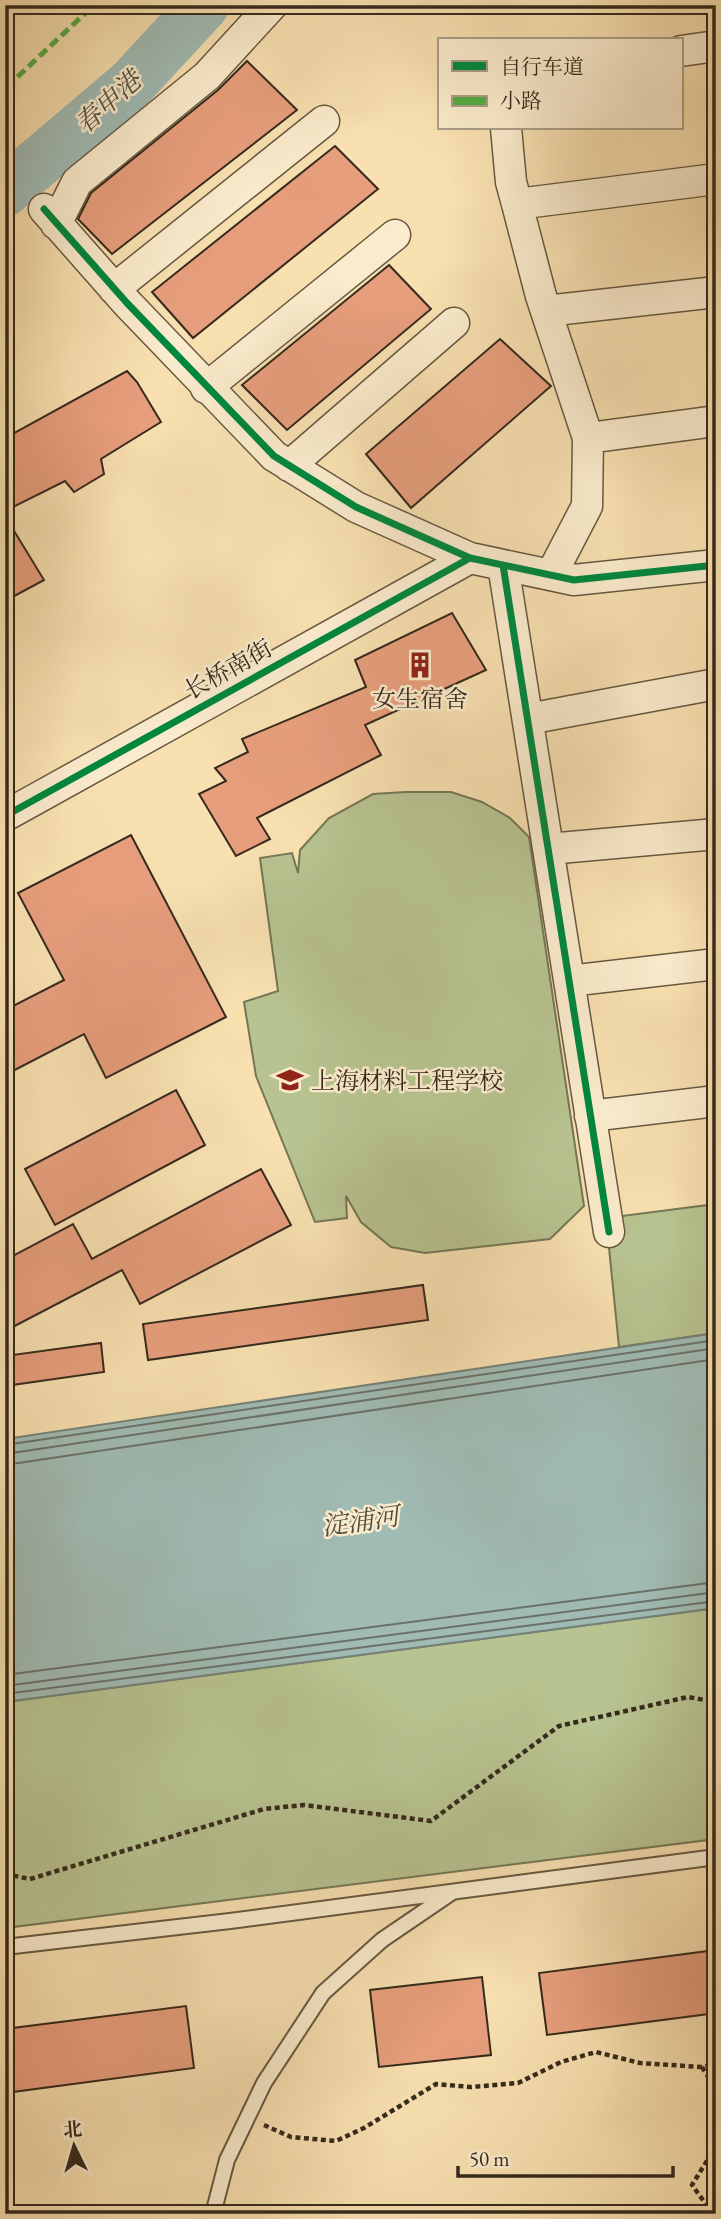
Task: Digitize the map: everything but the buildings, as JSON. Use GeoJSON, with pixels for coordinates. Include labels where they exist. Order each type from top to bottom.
{"type":"FeatureCollection","features":[{"type":"Feature","properties":{"kind":"street"},"geometry":{"type":"LineString","coordinates":[[272,5],[207,76],[78,182],[50,216],[206,388],[274,457],[356,507],[470,558],[574,580],[714,572]]}},
{"type":"Feature","properties":{"kind":"street"},"geometry":{"type":"LineString","coordinates":[[682,51],[716,46]]}},
{"type":"Feature","properties":{"kind":"street"},"geometry":{"type":"LineString","coordinates":[[114,289],[324,121]]}},
{"type":"Feature","properties":{"kind":"street"},"geometry":{"type":"LineString","coordinates":[[506,130],[511,182],[546,311],[589,438],[587,506],[551,575]]}},
{"type":"Feature","properties":{"kind":"street"},"geometry":{"type":"LineString","coordinates":[[517,204],[716,179]]}},
{"type":"Feature","properties":{"kind":"street"},"geometry":{"type":"LineString","coordinates":[[206,388],[395,235]]}},
{"type":"Feature","properties":{"kind":"street"},"geometry":{"type":"LineString","coordinates":[[546,311],[716,292]]}},
{"type":"Feature","properties":{"kind":"street"},"geometry":{"type":"LineString","coordinates":[[289,466],[454,323]]}},
{"type":"Feature","properties":{"kind":"street"},"geometry":{"type":"LineString","coordinates":[[589,438],[716,421]]}},
{"type":"Feature","properties":{"kind":"street","name":"长桥南街"},"geometry":{"type":"LineString","coordinates":[[5,816],[470,558]]}},
{"type":"Feature","properties":{"kind":"street"},"geometry":{"type":"LineString","coordinates":[[503,565],[609,1232]]}},
{"type":"Feature","properties":{"kind":"street"},"geometry":{"type":"LineString","coordinates":[[528,719],[716,684]]}},
{"type":"Feature","properties":{"kind":"street"},"geometry":{"type":"LineString","coordinates":[[548,849],[716,834]]}},
{"type":"Feature","properties":{"kind":"street"},"geometry":{"type":"LineString","coordinates":[[569,981],[716,964]]}},
{"type":"Feature","properties":{"kind":"street"},"geometry":{"type":"LineString","coordinates":[[590,1115],[716,1101]]}},
{"type":"Feature","properties":{"kind":"lane"},"geometry":{"type":"LineString","coordinates":[[5,1947],[230,1921],[716,1857]]}},
{"type":"Feature","properties":{"kind":"lane"},"geometry":{"type":"LineString","coordinates":[[213,2214],[227,2161],[264,2083],[323,1993],[382,1940],[454,1891]]}},
{"type":"Feature","properties":{"kind":"path"},"geometry":{"type":"LineString","coordinates":[[5,1874],[30,1880],[264,1809],[304,1805],[431,1821],[559,1726],[688,1697],[716,1702]]}},
{"type":"Feature","properties":{"kind":"path"},"geometry":{"type":"LineString","coordinates":[[248,2117],[291,2137],[336,2141],[436,2084],[471,2087],[518,2083],[561,2062],[596,2052],[640,2063],[702,2067],[716,2064]]}},
{"type":"Feature","properties":{"kind":"path"},"geometry":{"type":"LineString","coordinates":[[702,2067],[716,2089]]}},
{"type":"Feature","properties":{"kind":"path"},"geometry":{"type":"LineString","coordinates":[[713,2214],[692,2185],[716,2146]]}},
{"type":"Feature","properties":{"kind":"green space"},"geometry":{"type":"Polygon","coordinates":[[[451,792],[482,802],[510,818],[529,837],[584,1206],[550,1239],[425,1253],[391,1247],[361,1222],[346,1196],[347,1218],[315,1222],[256,1076],[244,1002],[278,991],[260,858],[292,853],[298,873],[300,850],[329,818],[373,794],[451,792]]]}},
{"type":"Feature","properties":{"kind":"green space"},"geometry":{"type":"Polygon","coordinates":[[[716,1204],[716,1333],[619,1347],[606,1218],[716,1204]]]}},
{"type":"Feature","properties":{"kind":"green space"},"geometry":{"type":"Polygon","coordinates":[[[716,1608],[716,1839],[5,1928],[5,1702],[716,1608]]]}},
{"type":"Feature","properties":{"kind":"water","name":"淀浦河"},"geometry":{"type":"Polygon","coordinates":[[[716,1333],[716,1608],[5,1702],[5,1439],[716,1333]]]}},
{"type":"Feature","properties":{"kind":"waterway","name":"春申港"},"geometry":{"type":"LineString","coordinates":[[5,191],[131,84],[204,5]]}},
{"type":"Feature","properties":{"kind":"marked path"},"geometry":{"type":"LineString","coordinates":[[5,83],[11,83],[94,5]]}},
{"type":"Feature","properties":{"kind":"cycle path"},"geometry":{"type":"LineString","coordinates":[[44,209],[127,303],[274,456],[356,507],[470,558],[574,580],[716,565]]}},
{"type":"Feature","properties":{"kind":"cycle path"},"geometry":{"type":"LineString","coordinates":[[5,816],[470,558]]}},
{"type":"Feature","properties":{"kind":"cycle path"},"geometry":{"type":"LineString","coordinates":[[503,565],[609,1232]]}},
{"type":"Feature","properties":{"kind":"place","name":"女生宿舍"},"geometry":{"type":"Point","coordinates":[420,665]}},
{"type":"Feature","properties":{"kind":"place","name":"上海材料工程学校"},"geometry":{"type":"Point","coordinates":[290,1080]}}]}
